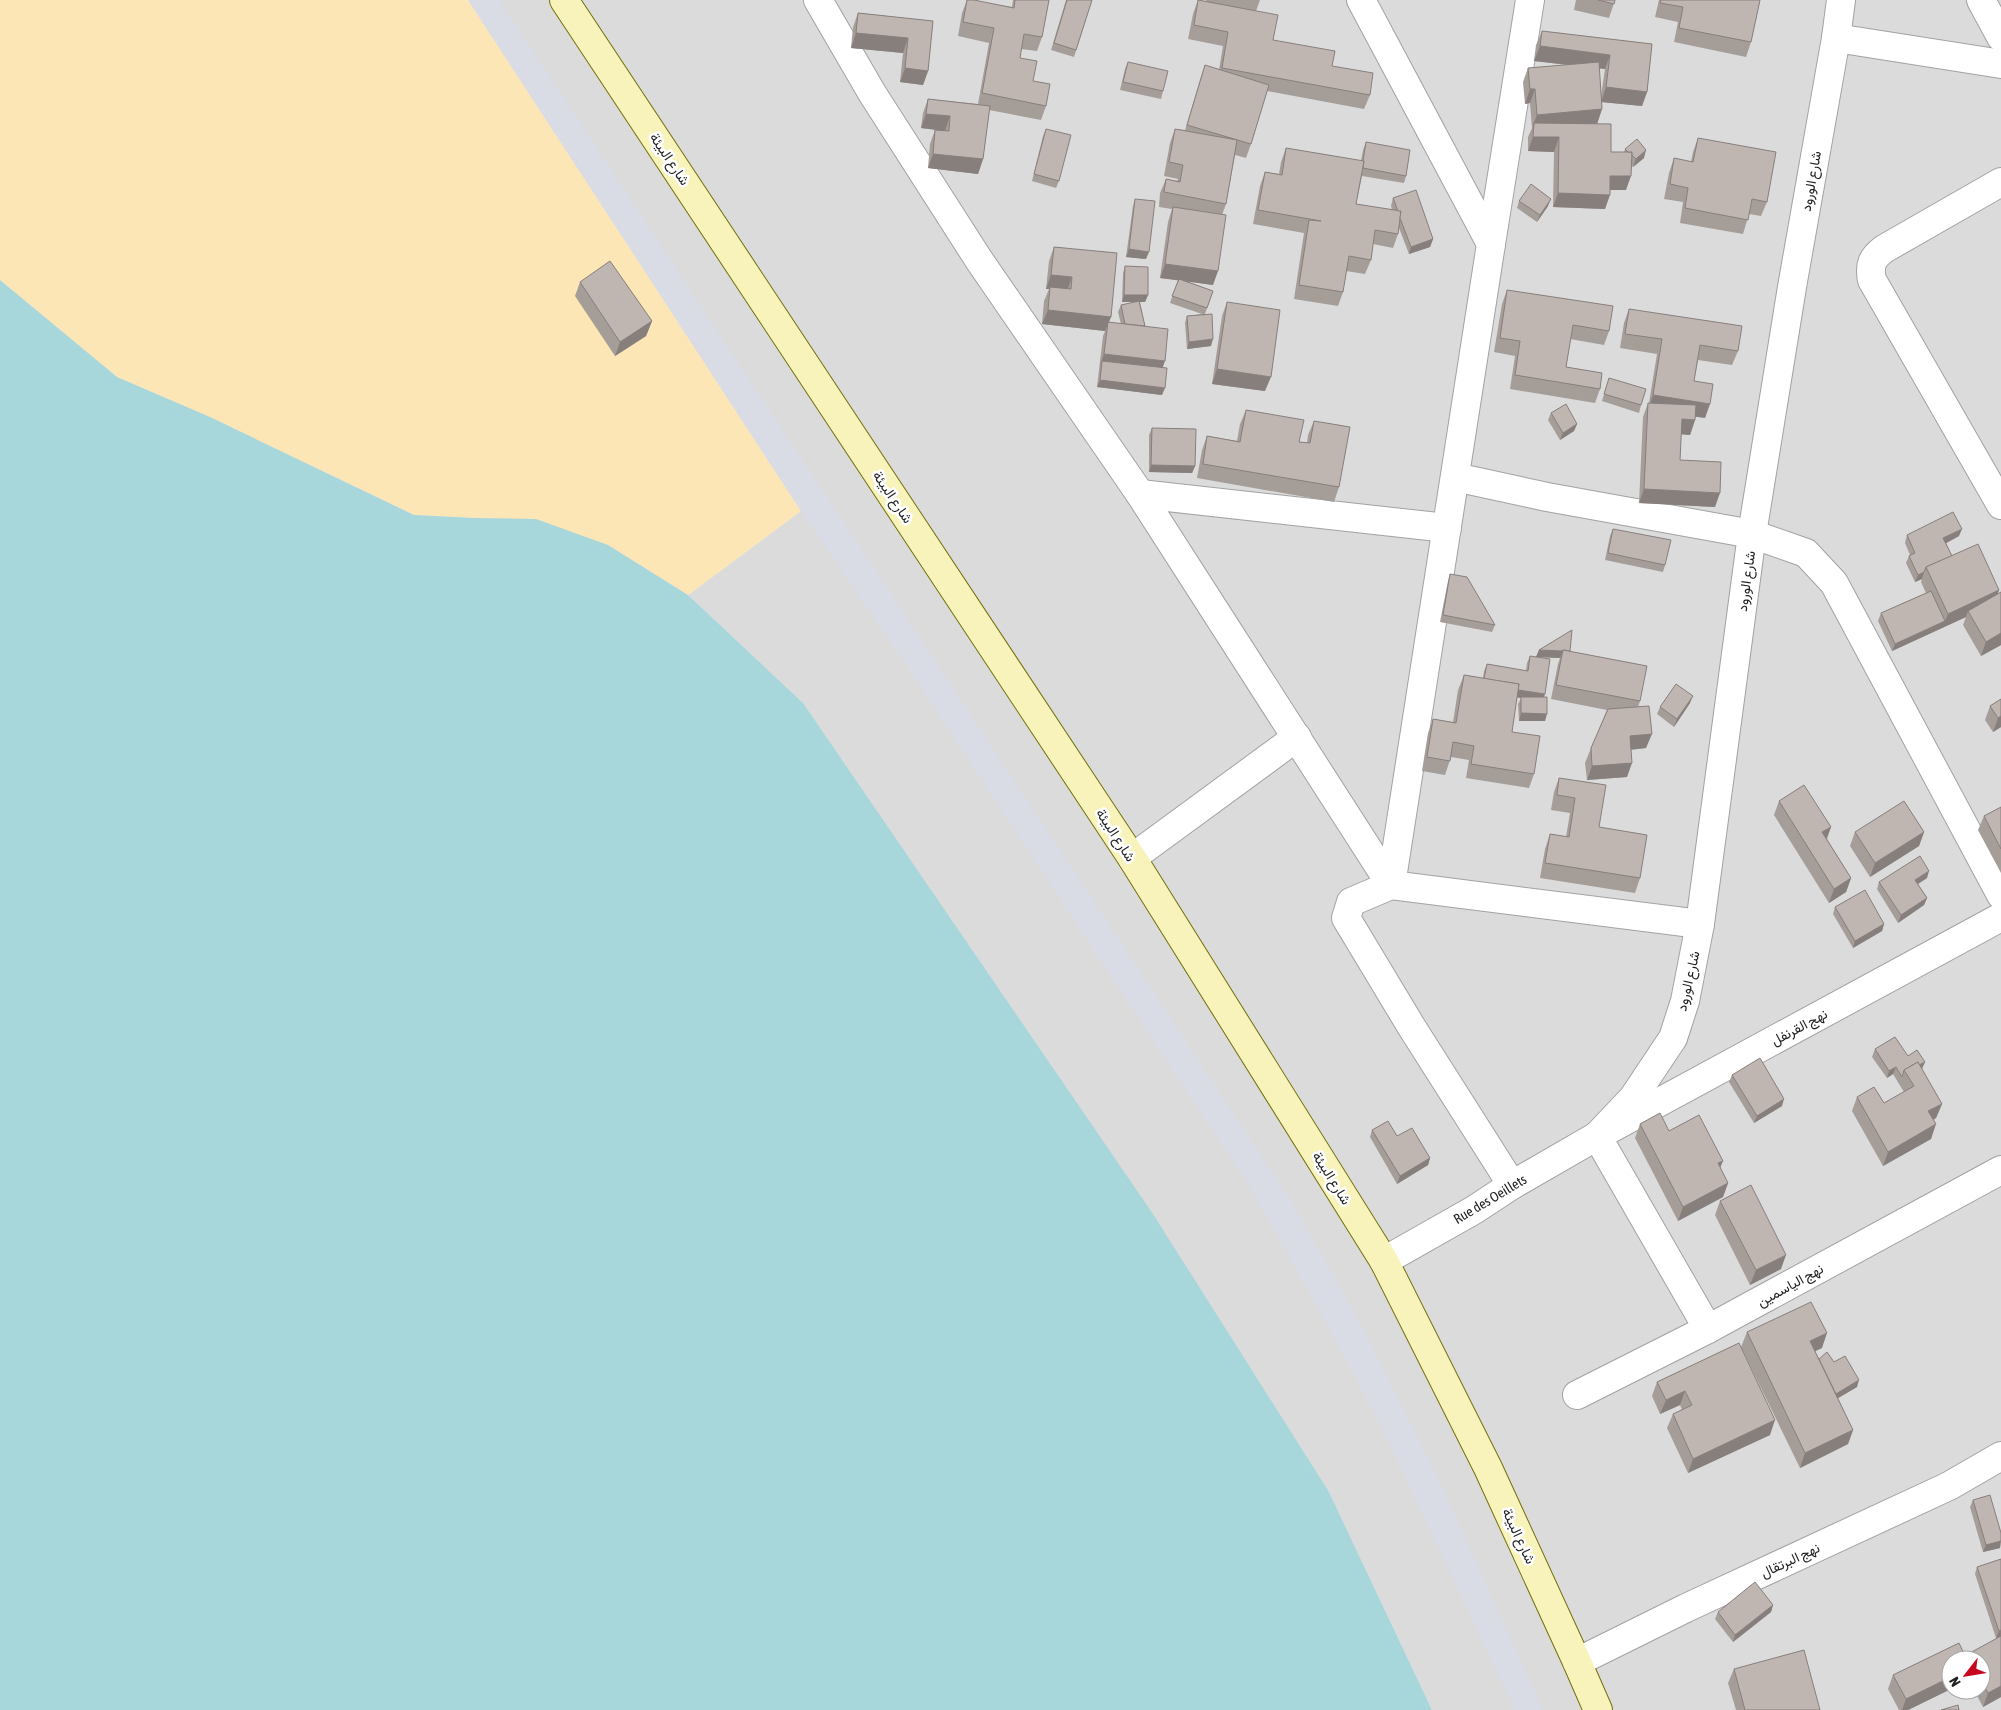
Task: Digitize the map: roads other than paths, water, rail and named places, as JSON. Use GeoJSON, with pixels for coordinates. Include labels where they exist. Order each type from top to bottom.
{"type":"FeatureCollection","features":[{"type":"Feature","properties":{"kind":"main road","name":"شارع البيئة"},"geometry":{"type":"LineString","coordinates":[[564,0],[1132,858],[1384,1261],[1488,1468],[1578,1662],[1598,1710]]}},
{"type":"Feature","properties":{"kind":"street"},"geometry":{"type":"LineString","coordinates":[[818,0],[872,93],[979,260],[1140,494],[1391,885]]}},
{"type":"Feature","properties":{"kind":"street"},"geometry":{"type":"LineString","coordinates":[[1361,0],[1491,244]]}},
{"type":"Feature","properties":{"kind":"street"},"geometry":{"type":"LineString","coordinates":[[1391,885],[1530,0]]}},
{"type":"Feature","properties":{"kind":"street","name":"شارع الورود"},"geometry":{"type":"LineString","coordinates":[[1597,1136],[1633,1098],[1673,1038],[1686,1001],[1700,924],[1752,534],[1841,0]]}},
{"type":"Feature","properties":{"kind":"street"},"geometry":{"type":"LineString","coordinates":[[1981,0],[2001,37]]}},
{"type":"Feature","properties":{"kind":"street"},"geometry":{"type":"LineString","coordinates":[[1836,38],[2001,64]]}},
{"type":"Feature","properties":{"kind":"street"},"geometry":{"type":"LineString","coordinates":[[2001,182],[1884,249],[1874,256],[1870,268],[1872,280],[2001,505]]}},
{"type":"Feature","properties":{"kind":"street"},"geometry":{"type":"LineString","coordinates":[[1455,477],[1547,497],[1752,534],[1806,554],[1834,583],[2001,895]]}},
{"type":"Feature","properties":{"kind":"street"},"geometry":{"type":"LineString","coordinates":[[1140,494],[1447,528]]}},
{"type":"Feature","properties":{"kind":"street"},"geometry":{"type":"LineString","coordinates":[[1132,858],[1297,737]]}},
{"type":"Feature","properties":{"kind":"street"},"geometry":{"type":"LineString","coordinates":[[1512,1185],[1411,1026],[1346,918],[1351,902],[1391,885],[1700,924]]}},
{"type":"Feature","properties":{"kind":"street","name":"نهج القرنفل"},"geometry":{"type":"LineString","coordinates":[[1597,1136],[2001,918]]}},
{"type":"Feature","properties":{"kind":"street"},"geometry":{"type":"LineString","coordinates":[[1597,1136],[1708,1329]]}},
{"type":"Feature","properties":{"kind":"street","name":"Rue des Oeillets"},"geometry":{"type":"LineString","coordinates":[[1384,1261],[1474,1210],[1512,1185],[1597,1136]]}},
{"type":"Feature","properties":{"kind":"street","name":"نهج الياسمين"},"geometry":{"type":"LineString","coordinates":[[1577,1395],[1708,1329],[2001,1170]]}},
{"type":"Feature","properties":{"kind":"street","name":"نهج البرتقال"},"geometry":{"type":"LineString","coordinates":[[1578,1662],[1686,1608],[1950,1486],[2001,1456]]}},
{"type":"Feature","properties":{"kind":"water"},"geometry":{"type":"Polygon","coordinates":[[[0,280],[117,377],[210,417],[414,515],[536,519],[608,545],[688,595],[803,703],[1153,1214],[1329,1492],[1432,1710],[0,1710],[0,280]]]}}]}
